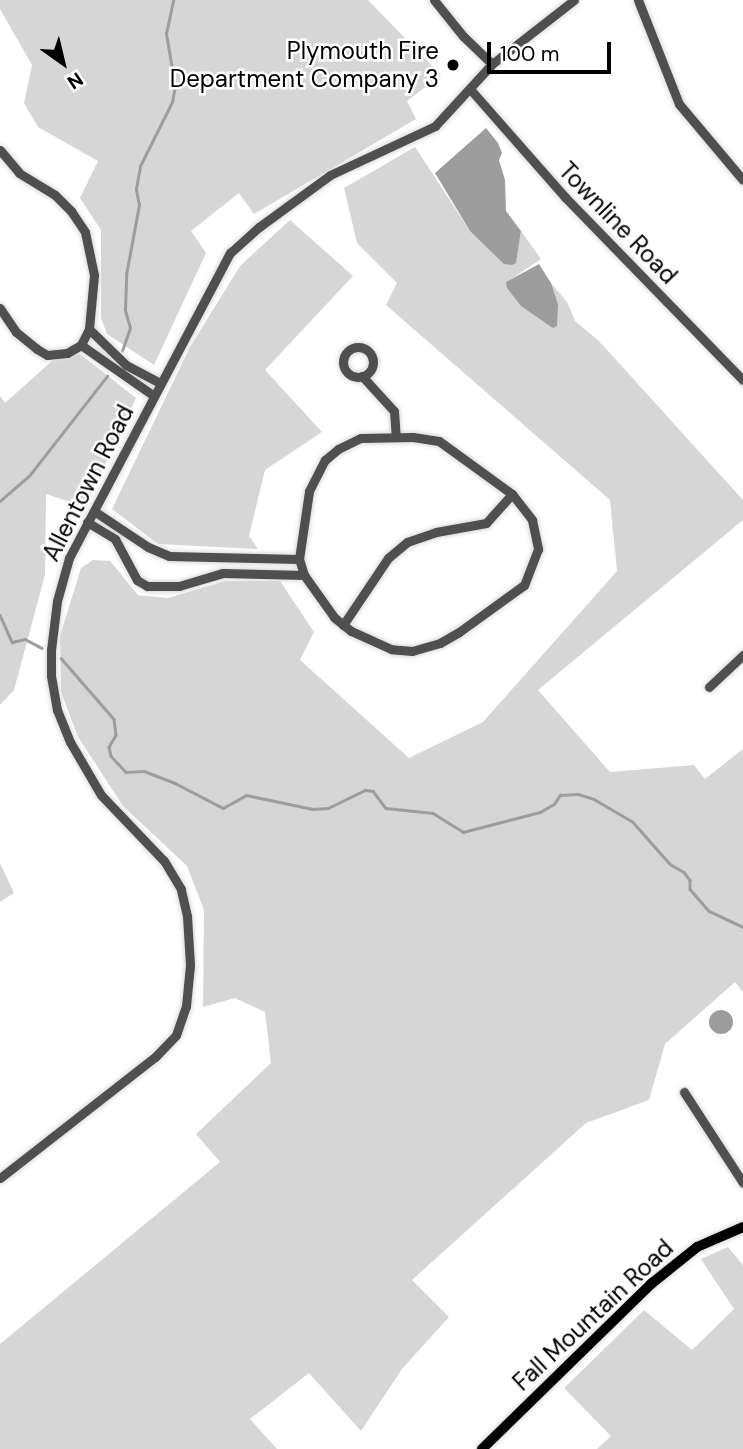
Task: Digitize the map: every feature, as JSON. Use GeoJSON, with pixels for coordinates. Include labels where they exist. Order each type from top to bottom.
{"type":"FeatureCollection","features":[{"type":"Feature","properties":{"kind":"main road","name":"Fall Mountain Road"},"geometry":{"type":"LineString","coordinates":[[482,1449],[660,1276],[697,1247],[743,1227]]}},
{"type":"Feature","properties":{"kind":"street"},"geometry":{"type":"LineString","coordinates":[[434,0],[463,36],[492,64]]}},
{"type":"Feature","properties":{"kind":"street","name":"Allentown Road"},"geometry":{"type":"LineString","coordinates":[[0,1178],[155,1057],[176,1035],[187,1006],[190,965],[187,916],[180,889],[164,861],[113,811],[95,786],[70,742],[53,695],[51,649],[57,601],[69,558],[230,253],[259,227],[330,175],[435,126],[492,64],[574,0]]}},
{"type":"Feature","properties":{"kind":"street"},"geometry":{"type":"LineString","coordinates":[[638,0],[679,104],[743,180]]}},
{"type":"Feature","properties":{"kind":"street","name":"Townline Road"},"geometry":{"type":"LineString","coordinates":[[470,89],[565,197],[743,380]]}},
{"type":"Feature","properties":{"kind":"street"},"geometry":{"type":"LineString","coordinates":[[0,150],[19,173],[55,195],[85,232],[94,275],[89,329],[81,345],[67,353],[47,355],[16,332],[0,308]]}},
{"type":"Feature","properties":{"kind":"street"},"geometry":{"type":"LineString","coordinates":[[89,329],[126,365],[160,383]]}},
{"type":"Feature","properties":{"kind":"street"},"geometry":{"type":"LineString","coordinates":[[81,345],[154,396]]}},
{"type":"Feature","properties":{"kind":"street"},"geometry":{"type":"LineString","coordinates":[[362,376],[394,411],[396,437]]}},
{"type":"Feature","properties":{"kind":"street"},"geometry":{"type":"LineString","coordinates":[[396,437],[439,441],[512,494],[532,520],[538,549],[524,585],[497,607],[440,643],[412,651],[391,649],[373,643],[343,625],[304,575],[299,559],[309,491],[325,460],[338,449],[361,438],[396,437]]}},
{"type":"Feature","properties":{"kind":"street"},"geometry":{"type":"LineString","coordinates":[[343,625],[388,558],[407,542],[445,530],[486,523],[512,494]]}},
{"type":"Feature","properties":{"kind":"street"},"geometry":{"type":"LineString","coordinates":[[94,511],[148,547],[169,556],[299,559]]}},
{"type":"Feature","properties":{"kind":"street"},"geometry":{"type":"LineString","coordinates":[[87,522],[111,536],[138,580],[147,586],[180,586],[223,573],[304,575]]}},
{"type":"Feature","properties":{"kind":"street"},"geometry":{"type":"LineString","coordinates":[[709,687],[743,655]]}},
{"type":"Feature","properties":{"kind":"street"},"geometry":{"type":"LineString","coordinates":[[684,1092],[743,1183]]}},
{"type":"Feature","properties":{"kind":"shaded area"},"geometry":{"type":"Polygon","coordinates":[[[0,0],[368,0],[441,75],[407,101],[416,119],[254,214],[239,193],[191,231],[206,253],[154,365],[107,334],[101,318],[101,230],[80,198],[98,161],[38,127],[24,103],[32,65],[0,9],[0,0]]]}},
{"type":"Feature","properties":{"kind":"shaded area"},"geometry":{"type":"Polygon","coordinates":[[[486,128],[502,153],[499,160],[505,180],[506,211],[521,231],[516,263],[512,265],[504,264],[470,231],[435,173],[486,128]]]}},
{"type":"Feature","properties":{"kind":"shaded area"},"geometry":{"type":"Polygon","coordinates":[[[415,147],[470,231],[516,263],[521,231],[541,259],[507,282],[558,304],[551,283],[567,302],[575,321],[599,341],[743,500],[743,520],[538,690],[610,772],[694,765],[705,779],[743,749],[743,992],[735,982],[665,1044],[649,1100],[586,1123],[412,1280],[449,1317],[402,1369],[361,1431],[309,1373],[250,1419],[277,1449],[0,1449],[0,1344],[220,1162],[196,1134],[271,1063],[265,1012],[235,998],[203,1007],[204,910],[187,866],[123,806],[78,737],[61,692],[60,636],[81,568],[93,560],[110,561],[138,595],[168,598],[225,581],[280,581],[314,632],[300,660],[409,758],[483,722],[617,571],[610,500],[386,305],[397,283],[357,243],[344,188],[415,147]]]}},
{"type":"Feature","properties":{"kind":"shaded area"},"geometry":{"type":"Polygon","coordinates":[[[290,220],[353,276],[265,370],[322,432],[265,470],[249,536],[258,549],[158,544],[112,509],[190,347],[240,266],[290,220]]]}},
{"type":"Feature","properties":{"kind":"shaded area"},"geometry":{"type":"Polygon","coordinates":[[[539,264],[551,283],[558,304],[557,326],[553,328],[521,306],[507,288],[506,282],[539,264]]]}},
{"type":"Feature","properties":{"kind":"shaded area"},"geometry":{"type":"Polygon","coordinates":[[[80,354],[136,398],[85,507],[46,494],[45,575],[14,690],[0,705],[0,396],[5,403],[53,360],[80,354]]]}},
{"type":"Feature","properties":{"kind":"shaded area"},"geometry":{"type":"Polygon","coordinates":[[[0,863],[14,893],[0,902],[0,863]]]}},
{"type":"Feature","properties":{"kind":"shaded area"},"geometry":{"type":"Polygon","coordinates":[[[721,1010],[732,1017],[733,1022],[726,1033],[721,1034],[710,1027],[709,1022],[716,1011],[721,1010]]]}},
{"type":"Feature","properties":{"kind":"shaded area"},"geometry":{"type":"Polygon","coordinates":[[[728,1247],[743,1265],[743,1449],[597,1449],[611,1436],[564,1388],[644,1310],[692,1350],[734,1309],[701,1259],[728,1247]]]}},
{"type":"Feature","properties":{"kind":"waterway"},"geometry":{"type":"LineString","coordinates":[[122,351],[130,328],[125,310],[126,275],[139,205],[136,189],[140,166],[172,102],[175,87],[166,34],[173,0]]}},
{"type":"Feature","properties":{"kind":"waterway"},"geometry":{"type":"LineString","coordinates":[[0,501],[29,476],[107,376]]}},
{"type":"Feature","properties":{"kind":"waterway"},"geometry":{"type":"LineString","coordinates":[[0,615],[12,642],[25,639],[42,648]]}},
{"type":"Feature","properties":{"kind":"waterway"},"geometry":{"type":"LineString","coordinates":[[61,658],[114,719],[116,735],[109,747],[111,756],[126,772],[144,771],[175,783],[223,808],[246,795],[313,809],[328,808],[365,790],[373,791],[386,808],[433,813],[463,832],[540,812],[554,804],[560,795],[578,794],[594,799],[633,822],[670,864],[684,872],[690,880],[690,889],[709,911],[743,927]]}},
{"type":"Feature","properties":{"kind":"place","name":"Plymouth Fire Department Company 3"},"geometry":{"type":"Point","coordinates":[453,65]}}]}
